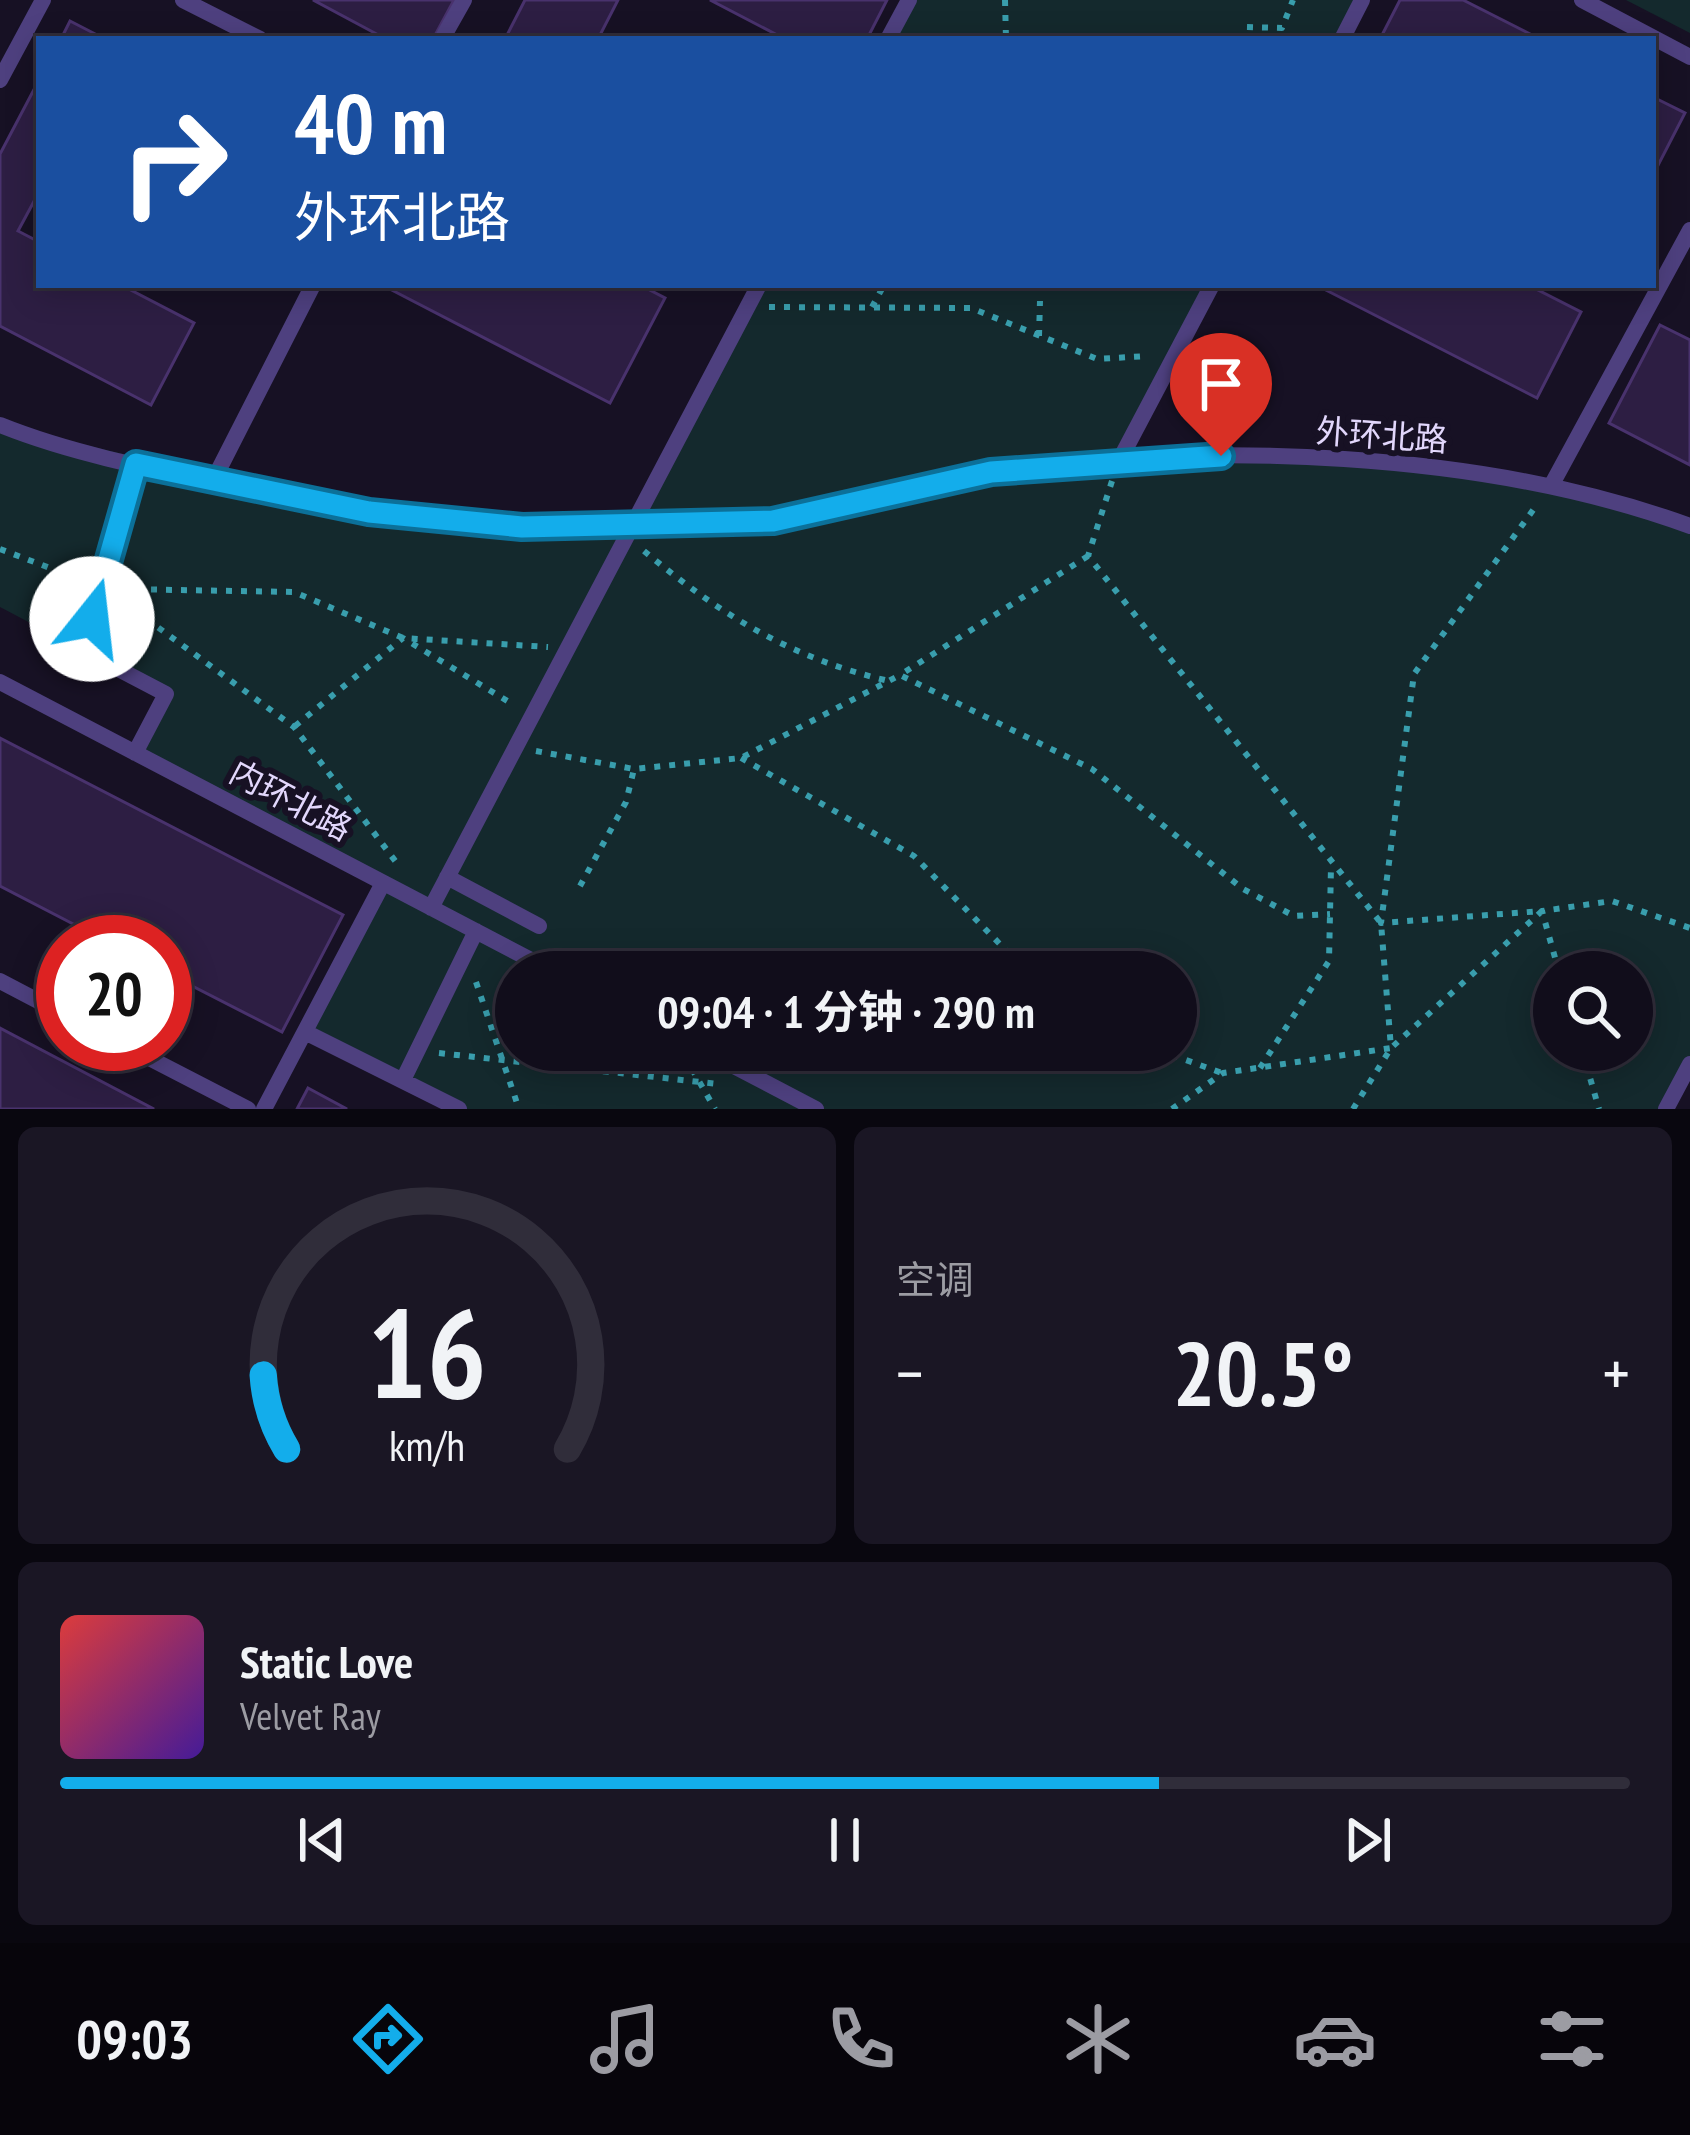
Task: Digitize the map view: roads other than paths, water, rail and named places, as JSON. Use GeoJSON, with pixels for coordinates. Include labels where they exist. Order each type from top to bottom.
{"type":"FeatureCollection","features":[{"type":"Feature","properties":{"kind":"lane"},"geometry":{"type":"LineString","coordinates":[[0,80],[43,0]]}},
{"type":"Feature","properties":{"kind":"lane"},"geometry":{"type":"LineString","coordinates":[[183,0],[254,36]]}},
{"type":"Feature","properties":{"kind":"lane"},"geometry":{"type":"LineString","coordinates":[[444,36],[464,0]]}},
{"type":"Feature","properties":{"kind":"lane"},"geometry":{"type":"LineString","coordinates":[[890,36],[909,0]]}},
{"type":"Feature","properties":{"kind":"lane"},"geometry":{"type":"LineString","coordinates":[[1344,36],[1362,0]]}},
{"type":"Feature","properties":{"kind":"lane"},"geometry":{"type":"LineString","coordinates":[[1582,0],[1650,36]]}},
{"type":"Feature","properties":{"kind":"lane"},"geometry":{"type":"LineString","coordinates":[[1656,39],[1690,57]]}},
{"type":"Feature","properties":{"kind":"lane"},"geometry":{"type":"LineString","coordinates":[[1551,486],[1690,230]]}},
{"type":"Feature","properties":{"kind":"lane"},"geometry":{"type":"LineString","coordinates":[[213,481],[311,288]]}},
{"type":"Feature","properties":{"kind":"lane"},"geometry":{"type":"LineString","coordinates":[[1118,463],[1210,288]]}},
{"type":"Feature","properties":{"kind":"lane"},"geometry":{"type":"LineString","coordinates":[[431,908],[631,531],[751,292]]}},
{"type":"Feature","properties":{"kind":"lane","name":"外环北路"},"geometry":{"type":"LineString","coordinates":[[0,425],[136,464],[369,512],[522,527],[631,531],[773,521],[991,472],[1221,456],[1343,460],[1551,486],[1690,526]]}},
{"type":"Feature","properties":{"kind":"lane"},"geometry":{"type":"LineString","coordinates":[[135,753],[166,694],[84,651],[136,464]]}},
{"type":"Feature","properties":{"kind":"lane","name":"内环北路"},"geometry":{"type":"LineString","coordinates":[[0,682],[514,951]]}},
{"type":"Feature","properties":{"kind":"lane"},"geometry":{"type":"LineString","coordinates":[[447,878],[539,926]]}},
{"type":"Feature","properties":{"kind":"lane"},"geometry":{"type":"LineString","coordinates":[[264,1109],[383,883]]}},
{"type":"Feature","properties":{"kind":"lane"},"geometry":{"type":"LineString","coordinates":[[403,1080],[476,931]]}},
{"type":"Feature","properties":{"kind":"lane"},"geometry":{"type":"LineString","coordinates":[[0,981],[36,1000]]}},
{"type":"Feature","properties":{"kind":"lane"},"geometry":{"type":"LineString","coordinates":[[305,1032],[459,1109]]}},
{"type":"Feature","properties":{"kind":"lane"},"geometry":{"type":"LineString","coordinates":[[1666,1109],[1690,1064]]}},
{"type":"Feature","properties":{"kind":"lane"},"geometry":{"type":"LineString","coordinates":[[174,1071],[248,1109]]}},
{"type":"Feature","properties":{"kind":"lane"},"geometry":{"type":"LineString","coordinates":[[743,1071],[816,1109]]}}]}
